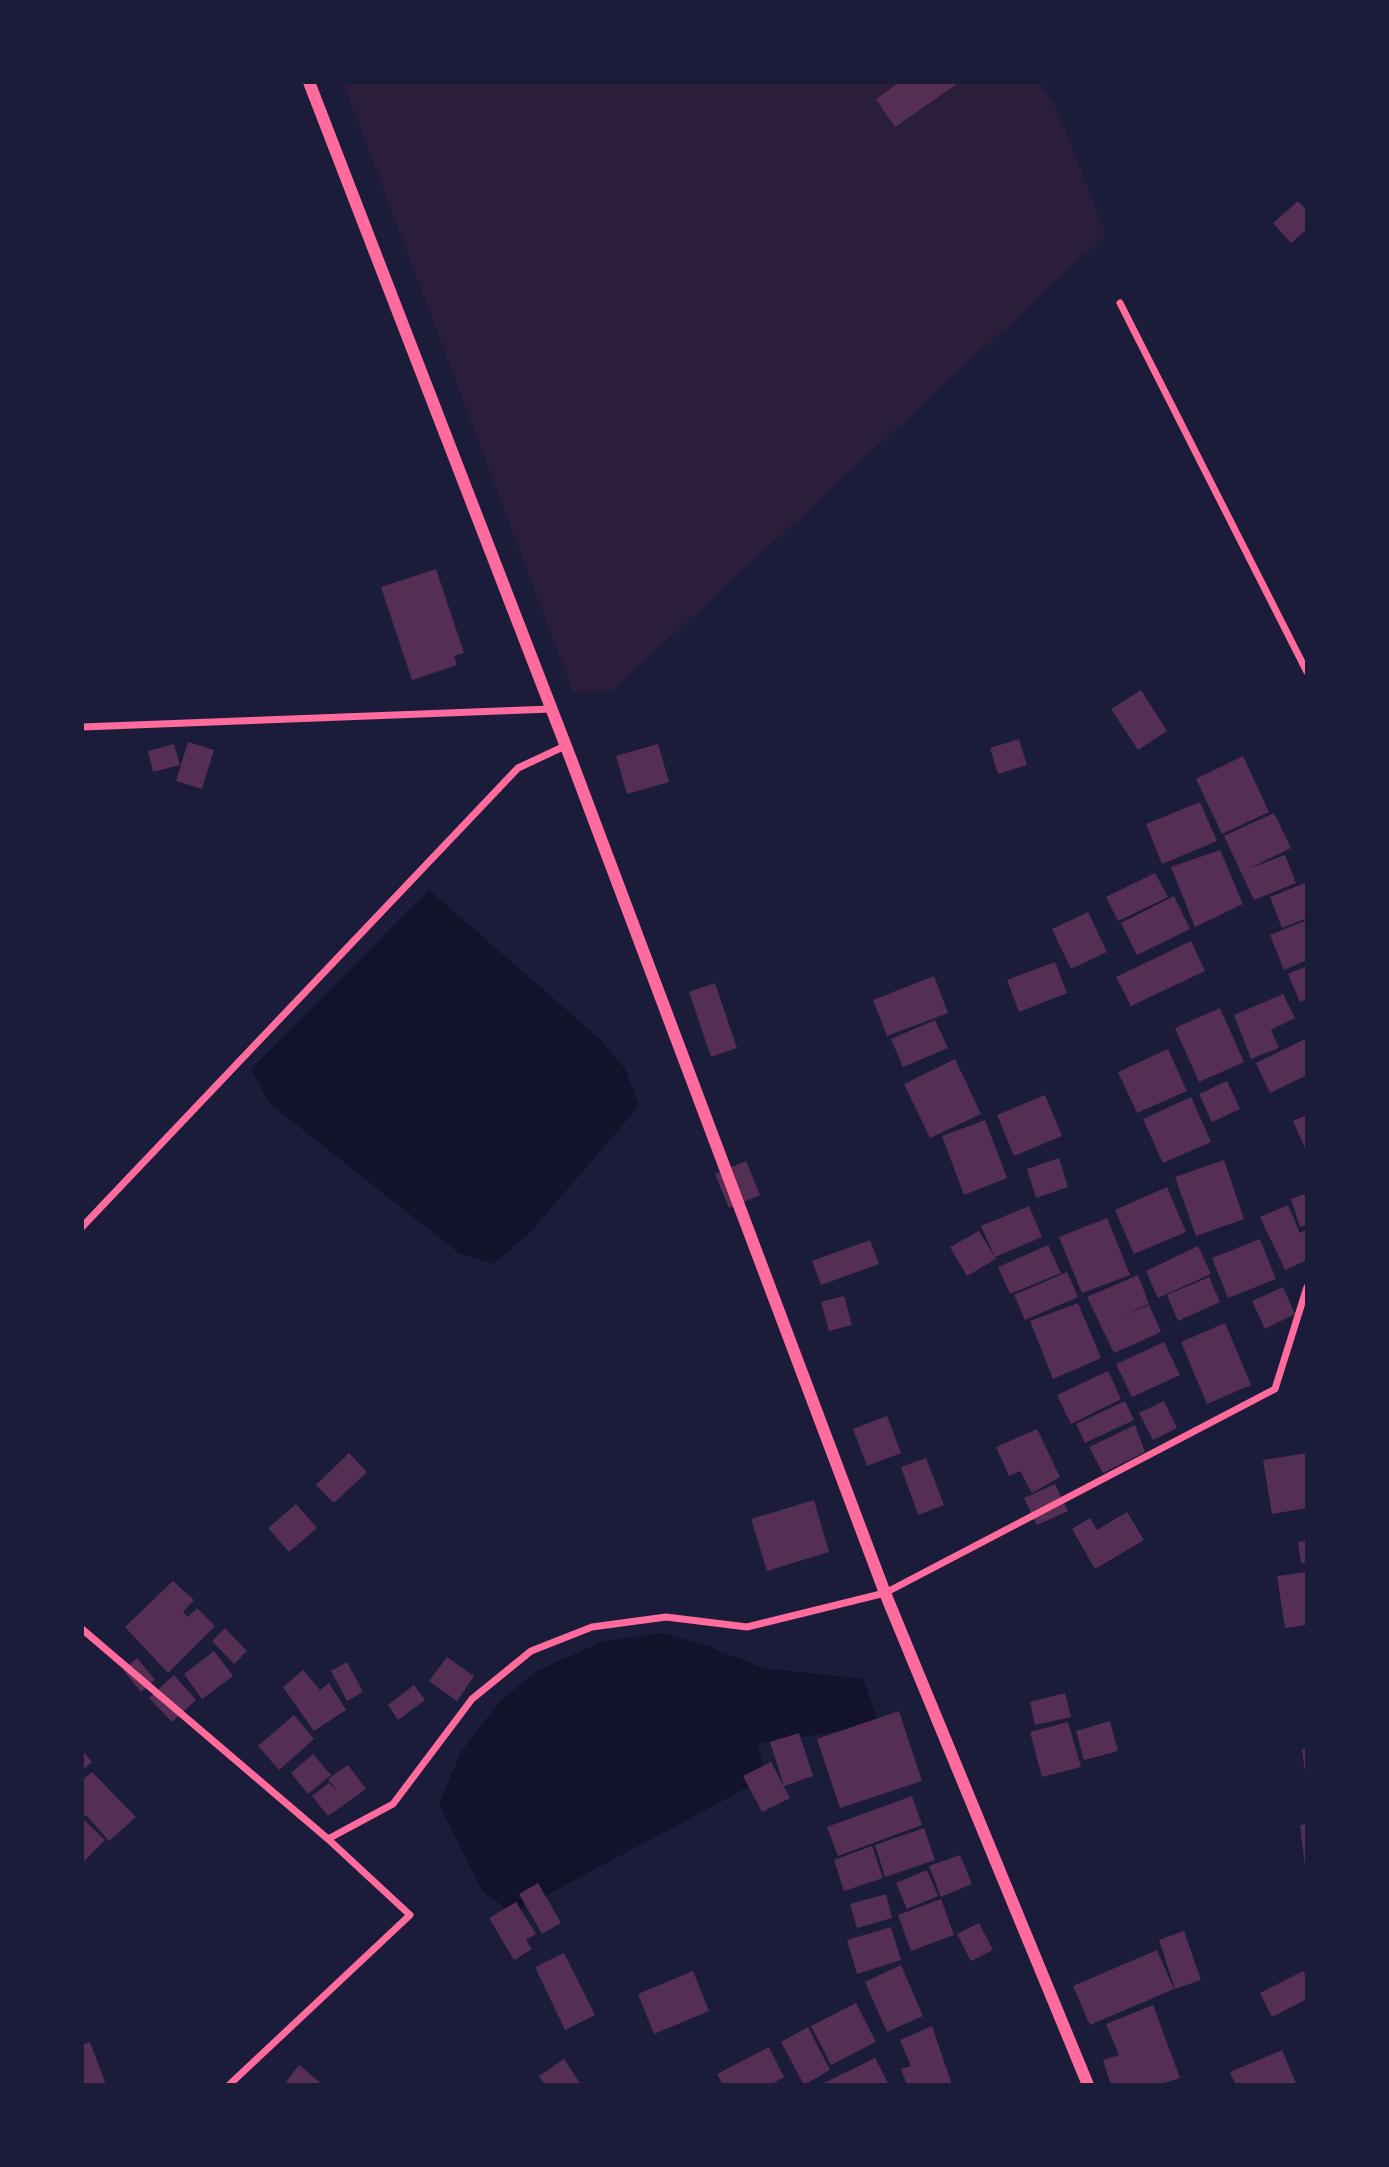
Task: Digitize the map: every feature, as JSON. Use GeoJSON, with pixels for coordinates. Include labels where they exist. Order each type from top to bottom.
{"type":"FeatureCollection","features":[{"type":"Feature","properties":{"kind":"street"},"geometry":{"type":"LineString","coordinates":[[309,82],[551,709],[885,1593],[1088,2085]]}},
{"type":"Feature","properties":{"kind":"street"},"geometry":{"type":"LineString","coordinates":[[1120,303],[1307,672]]}},
{"type":"Feature","properties":{"kind":"street"},"geometry":{"type":"LineString","coordinates":[[82,727],[551,709]]}},
{"type":"Feature","properties":{"kind":"street"},"geometry":{"type":"LineString","coordinates":[[82,1227],[518,768],[565,746]]}},
{"type":"Feature","properties":{"kind":"street"},"geometry":{"type":"LineString","coordinates":[[328,1839],[393,1804],[472,1699],[531,1651],[592,1627],[666,1617],[747,1627],[885,1593],[1275,1389],[1307,1287]]}},
{"type":"Feature","properties":{"kind":"street"},"geometry":{"type":"LineString","coordinates":[[82,1629],[328,1839],[410,1916],[229,2085]]}},
{"type":"Feature","properties":{"kind":"shaded area"},"geometry":{"type":"Polygon","coordinates":[[[343,82],[1039,82],[1058,111],[1106,235],[613,690],[573,692],[343,82]]]}},
{"type":"Feature","properties":{"kind":"shaded area"},"geometry":{"type":"Polygon","coordinates":[[[429,890],[601,1040],[625,1069],[639,1106],[533,1229],[494,1264],[459,1253],[270,1104],[251,1069],[429,890]]]}},
{"type":"Feature","properties":{"kind":"shaded area"},"geometry":{"type":"Polygon","coordinates":[[[661,1633],[702,1644],[763,1668],[863,1679],[879,1725],[757,1744],[767,1777],[513,1913],[483,1892],[439,1804],[461,1752],[500,1701],[537,1671],[601,1642],[661,1633]]]}},
{"type":"Feature","properties":{"kind":"building"},"geometry":{"type":"Polygon","coordinates":[[[900,82],[957,84],[895,127],[876,99],[900,82]]]}},
{"type":"Feature","properties":{"kind":"building"},"geometry":{"type":"Polygon","coordinates":[[[1298,201],[1307,210],[1307,229],[1291,243],[1273,223],[1298,201]]]}},
{"type":"Feature","properties":{"kind":"building"},"geometry":{"type":"Polygon","coordinates":[[[436,569],[464,653],[454,656],[457,665],[412,680],[381,587],[436,569]]]}},
{"type":"Feature","properties":{"kind":"building"},"geometry":{"type":"Polygon","coordinates":[[[1141,690],[1167,731],[1138,750],[1111,709],[1141,690]]]}},
{"type":"Feature","properties":{"kind":"building"},"geometry":{"type":"Polygon","coordinates":[[[1019,739],[1027,765],[998,774],[990,748],[1019,739]]]}},
{"type":"Feature","properties":{"kind":"building"},"geometry":{"type":"Polygon","coordinates":[[[188,742],[214,750],[202,789],[176,781],[188,742]]]}},
{"type":"Feature","properties":{"kind":"building"},"geometry":{"type":"Polygon","coordinates":[[[174,744],[180,765],[153,772],[148,751],[174,744]]]}},
{"type":"Feature","properties":{"kind":"building"},"geometry":{"type":"Polygon","coordinates":[[[658,744],[669,782],[627,794],[616,756],[658,744]]]}},
{"type":"Feature","properties":{"kind":"building"},"geometry":{"type":"Polygon","coordinates":[[[1243,756],[1269,812],[1222,834],[1196,779],[1243,756]]]}},
{"type":"Feature","properties":{"kind":"building"},"geometry":{"type":"Polygon","coordinates":[[[1200,802],[1217,841],[1162,864],[1146,824],[1200,802]]]}},
{"type":"Feature","properties":{"kind":"building"},"geometry":{"type":"Polygon","coordinates":[[[1274,813],[1291,848],[1248,869],[1285,855],[1296,883],[1254,900],[1224,836],[1274,813]]]}},
{"type":"Feature","properties":{"kind":"building"},"geometry":{"type":"Polygon","coordinates":[[[1220,850],[1243,904],[1195,927],[1171,867],[1220,850]]]}},
{"type":"Feature","properties":{"kind":"building"},"geometry":{"type":"Polygon","coordinates":[[[1155,873],[1168,897],[1118,921],[1106,897],[1155,873]]]}},
{"type":"Feature","properties":{"kind":"building"},"geometry":{"type":"Polygon","coordinates":[[[1307,882],[1307,918],[1282,928],[1270,897],[1307,882]]]}},
{"type":"Feature","properties":{"kind":"building"},"geometry":{"type":"Polygon","coordinates":[[[1174,896],[1190,929],[1137,955],[1121,923],[1174,896]]]}},
{"type":"Feature","properties":{"kind":"building"},"geometry":{"type":"Polygon","coordinates":[[[1088,912],[1107,952],[1071,969],[1052,929],[1088,912]]]}},
{"type":"Feature","properties":{"kind":"building"},"geometry":{"type":"Polygon","coordinates":[[[1307,920],[1307,960],[1284,970],[1270,935],[1307,920]]]}},
{"type":"Feature","properties":{"kind":"building"},"geometry":{"type":"Polygon","coordinates":[[[1191,941],[1205,971],[1131,1006],[1116,977],[1191,941]]]}},
{"type":"Feature","properties":{"kind":"building"},"geometry":{"type":"Polygon","coordinates":[[[1055,962],[1067,993],[1019,1012],[1007,980],[1055,962]]]}},
{"type":"Feature","properties":{"kind":"building"},"geometry":{"type":"Polygon","coordinates":[[[1307,966],[1307,999],[1300,1002],[1288,974],[1307,966]]]}},
{"type":"Feature","properties":{"kind":"building"},"geometry":{"type":"Polygon","coordinates":[[[934,976],[948,1013],[887,1036],[873,1000],[934,976]]]}},
{"type":"Feature","properties":{"kind":"building"},"geometry":{"type":"Polygon","coordinates":[[[715,983],[737,1048],[711,1057],[689,992],[715,983]]]}},
{"type":"Feature","properties":{"kind":"building"},"geometry":{"type":"Polygon","coordinates":[[[1283,994],[1295,1018],[1271,1030],[1279,1048],[1251,1059],[1234,1015],[1283,994]]]}},
{"type":"Feature","properties":{"kind":"building"},"geometry":{"type":"Polygon","coordinates":[[[1220,1008],[1244,1062],[1199,1082],[1175,1028],[1220,1008]]]}},
{"type":"Feature","properties":{"kind":"building"},"geometry":{"type":"Polygon","coordinates":[[[935,1020],[948,1048],[903,1067],[891,1039],[935,1020]]]}},
{"type":"Feature","properties":{"kind":"building"},"geometry":{"type":"Polygon","coordinates":[[[1307,1038],[1307,1075],[1270,1093],[1256,1063],[1307,1038]]]}},
{"type":"Feature","properties":{"kind":"building"},"geometry":{"type":"Polygon","coordinates":[[[1168,1049],[1187,1091],[1137,1113],[1118,1072],[1168,1049]]]}},
{"type":"Feature","properties":{"kind":"building"},"geometry":{"type":"Polygon","coordinates":[[[955,1059],[981,1114],[930,1138],[904,1084],[955,1059]]]}},
{"type":"Feature","properties":{"kind":"building"},"geometry":{"type":"Polygon","coordinates":[[[1227,1081],[1240,1109],[1212,1122],[1199,1094],[1227,1081]]]}},
{"type":"Feature","properties":{"kind":"building"},"geometry":{"type":"Polygon","coordinates":[[[1045,1095],[1062,1136],[1014,1156],[997,1115],[1045,1095]]]}},
{"type":"Feature","properties":{"kind":"building"},"geometry":{"type":"Polygon","coordinates":[[[1191,1097],[1211,1142],[1163,1163],[1143,1119],[1191,1097]]]}},
{"type":"Feature","properties":{"kind":"building"},"geometry":{"type":"Polygon","coordinates":[[[1307,1115],[1307,1153],[1293,1121],[1307,1115]]]}},
{"type":"Feature","properties":{"kind":"building"},"geometry":{"type":"Polygon","coordinates":[[[985,1120],[1007,1178],[964,1195],[942,1136],[985,1120]]]}},
{"type":"Feature","properties":{"kind":"building"},"geometry":{"type":"Polygon","coordinates":[[[1059,1158],[1068,1187],[1036,1198],[1027,1169],[1059,1158]]]}},
{"type":"Feature","properties":{"kind":"building"},"geometry":{"type":"Polygon","coordinates":[[[1224,1160],[1244,1219],[1196,1236],[1175,1177],[1224,1160]]]}},
{"type":"Feature","properties":{"kind":"building"},"geometry":{"type":"Polygon","coordinates":[[[746,1161],[760,1195],[729,1208],[715,1174],[746,1161]]]}},
{"type":"Feature","properties":{"kind":"building"},"geometry":{"type":"Polygon","coordinates":[[[1167,1187],[1186,1232],[1134,1254],[1115,1210],[1167,1187]]]}},
{"type":"Feature","properties":{"kind":"building"},"geometry":{"type":"Polygon","coordinates":[[[1307,1193],[1307,1225],[1300,1227],[1291,1199],[1307,1193]]]}},
{"type":"Feature","properties":{"kind":"building"},"geometry":{"type":"Polygon","coordinates":[[[1288,1205],[1300,1233],[1307,1229],[1307,1260],[1285,1270],[1260,1217],[1288,1205]]]}},
{"type":"Feature","properties":{"kind":"building"},"geometry":{"type":"Polygon","coordinates":[[[1029,1206],[1042,1237],[995,1257],[981,1226],[1029,1206]]]}},
{"type":"Feature","properties":{"kind":"building"},"geometry":{"type":"Polygon","coordinates":[[[1107,1218],[1130,1275],[1082,1293],[1059,1237],[1107,1218]]]}},
{"type":"Feature","properties":{"kind":"building"},"geometry":{"type":"Polygon","coordinates":[[[979,1231],[996,1259],[967,1276],[950,1247],[979,1231]]]}},
{"type":"Feature","properties":{"kind":"building"},"geometry":{"type":"Polygon","coordinates":[[[1260,1239],[1276,1279],[1228,1298],[1212,1258],[1260,1239]]]}},
{"type":"Feature","properties":{"kind":"building"},"geometry":{"type":"Polygon","coordinates":[[[870,1240],[879,1264],[821,1285],[812,1261],[870,1240]]]}},
{"type":"Feature","properties":{"kind":"building"},"geometry":{"type":"Polygon","coordinates":[[[1048,1245],[1061,1273],[1010,1294],[998,1267],[1048,1245]]]}},
{"type":"Feature","properties":{"kind":"building"},"geometry":{"type":"Polygon","coordinates":[[[1198,1246],[1211,1274],[1158,1298],[1146,1271],[1198,1246]]]}},
{"type":"Feature","properties":{"kind":"building"},"geometry":{"type":"Polygon","coordinates":[[[1067,1272],[1078,1297],[1025,1320],[1014,1295],[1067,1272]]]}},
{"type":"Feature","properties":{"kind":"building"},"geometry":{"type":"Polygon","coordinates":[[[1138,1275],[1149,1304],[1117,1318],[1149,1305],[1161,1332],[1114,1353],[1087,1297],[1138,1275]]]}},
{"type":"Feature","properties":{"kind":"building"},"geometry":{"type":"Polygon","coordinates":[[[1209,1277],[1220,1302],[1178,1321],[1167,1295],[1209,1277]]]}},
{"type":"Feature","properties":{"kind":"building"},"geometry":{"type":"Polygon","coordinates":[[[1283,1287],[1295,1314],[1265,1329],[1252,1301],[1283,1287]]]}},
{"type":"Feature","properties":{"kind":"building"},"geometry":{"type":"Polygon","coordinates":[[[844,1296],[852,1325],[829,1331],[821,1302],[844,1296]]]}},
{"type":"Feature","properties":{"kind":"building"},"geometry":{"type":"Polygon","coordinates":[[[1078,1303],[1101,1358],[1053,1379],[1030,1321],[1078,1303]]]}},
{"type":"Feature","properties":{"kind":"building"},"geometry":{"type":"Polygon","coordinates":[[[1225,1323],[1251,1385],[1207,1404],[1181,1342],[1225,1323]]]}},
{"type":"Feature","properties":{"kind":"building"},"geometry":{"type":"Polygon","coordinates":[[[1164,1342],[1180,1375],[1132,1397],[1116,1364],[1164,1342]]]}},
{"type":"Feature","properties":{"kind":"building"},"geometry":{"type":"Polygon","coordinates":[[[1108,1371],[1121,1399],[1071,1424],[1057,1395],[1108,1371]]]}},
{"type":"Feature","properties":{"kind":"building"},"geometry":{"type":"Polygon","coordinates":[[[1125,1401],[1134,1420],[1085,1443],[1076,1424],[1125,1401]]]}},
{"type":"Feature","properties":{"kind":"building"},"geometry":{"type":"Polygon","coordinates":[[[1164,1401],[1177,1428],[1153,1440],[1139,1413],[1164,1401]]]}},
{"type":"Feature","properties":{"kind":"building"},"geometry":{"type":"Polygon","coordinates":[[[887,1416],[901,1453],[867,1466],[853,1429],[887,1416]]]}},
{"type":"Feature","properties":{"kind":"building"},"geometry":{"type":"Polygon","coordinates":[[[1135,1425],[1145,1452],[1103,1473],[1089,1447],[1135,1425]]]}},
{"type":"Feature","properties":{"kind":"building"},"geometry":{"type":"Polygon","coordinates":[[[1037,1429],[1060,1477],[1032,1493],[1020,1471],[1009,1476],[996,1447],[1037,1429]]]}},
{"type":"Feature","properties":{"kind":"building"},"geometry":{"type":"Polygon","coordinates":[[[349,1453],[367,1472],[334,1503],[316,1485],[349,1453]]]}},
{"type":"Feature","properties":{"kind":"building"},"geometry":{"type":"Polygon","coordinates":[[[1307,1453],[1307,1508],[1272,1514],[1263,1460],[1307,1453]]]}},
{"type":"Feature","properties":{"kind":"building"},"geometry":{"type":"Polygon","coordinates":[[[926,1458],[944,1505],[918,1515],[901,1467],[926,1458]]]}},
{"type":"Feature","properties":{"kind":"building"},"geometry":{"type":"Polygon","coordinates":[[[1055,1484],[1068,1511],[1037,1525],[1024,1498],[1055,1484]]]}},
{"type":"Feature","properties":{"kind":"building"},"geometry":{"type":"Polygon","coordinates":[[[814,1500],[829,1552],[767,1571],[751,1519],[814,1500]]]}},
{"type":"Feature","properties":{"kind":"building"},"geometry":{"type":"Polygon","coordinates":[[[296,1504],[317,1528],[289,1552],[268,1528],[296,1504]]]}},
{"type":"Feature","properties":{"kind":"building"},"geometry":{"type":"Polygon","coordinates":[[[1127,1512],[1144,1540],[1095,1569],[1072,1529],[1090,1518],[1097,1530],[1127,1512]]]}},
{"type":"Feature","properties":{"kind":"building"},"geometry":{"type":"Polygon","coordinates":[[[1307,1541],[1307,1562],[1301,1563],[1298,1542],[1307,1541]]]}},
{"type":"Feature","properties":{"kind":"building"},"geometry":{"type":"Polygon","coordinates":[[[1307,1572],[1307,1625],[1285,1628],[1277,1576],[1307,1572]]]}},
{"type":"Feature","properties":{"kind":"building"},"geometry":{"type":"Polygon","coordinates":[[[173,1581],[194,1600],[183,1612],[188,1617],[197,1608],[215,1626],[168,1673],[125,1627],[173,1581]]]}},
{"type":"Feature","properties":{"kind":"building"},"geometry":{"type":"Polygon","coordinates":[[[225,1628],[247,1651],[234,1664],[212,1641],[225,1628]]]}},
{"type":"Feature","properties":{"kind":"building"},"geometry":{"type":"Polygon","coordinates":[[[214,1651],[233,1676],[202,1699],[184,1674],[214,1651]]]}},
{"type":"Feature","properties":{"kind":"building"},"geometry":{"type":"Polygon","coordinates":[[[447,1657],[474,1676],[457,1701],[429,1681],[447,1657]]]}},
{"type":"Feature","properties":{"kind":"building"},"geometry":{"type":"Polygon","coordinates":[[[137,1658],[155,1680],[141,1692],[123,1670],[137,1658]]]}},
{"type":"Feature","properties":{"kind":"building"},"geometry":{"type":"Polygon","coordinates":[[[347,1662],[363,1692],[347,1701],[331,1671],[347,1662]]]}},
{"type":"Feature","properties":{"kind":"building"},"geometry":{"type":"Polygon","coordinates":[[[303,1670],[320,1690],[329,1683],[346,1710],[314,1731],[283,1687],[303,1670]]]}},
{"type":"Feature","properties":{"kind":"building"},"geometry":{"type":"Polygon","coordinates":[[[174,1675],[196,1700],[172,1722],[149,1698],[174,1675]]]}},
{"type":"Feature","properties":{"kind":"building"},"geometry":{"type":"Polygon","coordinates":[[[414,1685],[425,1700],[398,1720],[388,1705],[414,1685]]]}},
{"type":"Feature","properties":{"kind":"building"},"geometry":{"type":"Polygon","coordinates":[[[1065,1693],[1071,1717],[1035,1725],[1030,1702],[1065,1693]]]}},
{"type":"Feature","properties":{"kind":"building"},"geometry":{"type":"Polygon","coordinates":[[[899,1711],[922,1781],[840,1808],[817,1739],[899,1711]]]}},
{"type":"Feature","properties":{"kind":"building"},"geometry":{"type":"Polygon","coordinates":[[[294,1715],[314,1739],[279,1770],[258,1746],[294,1715]]]}},
{"type":"Feature","properties":{"kind":"building"},"geometry":{"type":"Polygon","coordinates":[[[1110,1721],[1118,1751],[1084,1760],[1076,1731],[1110,1721]]]}},
{"type":"Feature","properties":{"kind":"building"},"geometry":{"type":"Polygon","coordinates":[[[1068,1722],[1081,1767],[1042,1777],[1030,1732],[1068,1722]]]}},
{"type":"Feature","properties":{"kind":"building"},"geometry":{"type":"Polygon","coordinates":[[[799,1733],[813,1776],[784,1786],[770,1742],[799,1733]]]}},
{"type":"Feature","properties":{"kind":"building"},"geometry":{"type":"Polygon","coordinates":[[[1302,1749],[1307,1749],[1305,1773],[1302,1749]]]}},
{"type":"Feature","properties":{"kind":"building"},"geometry":{"type":"Polygon","coordinates":[[[82,1750],[92,1762],[82,1771],[82,1750]]]}},
{"type":"Feature","properties":{"kind":"building"},"geometry":{"type":"Polygon","coordinates":[[[313,1754],[331,1775],[308,1794],[291,1773],[313,1754]]]}},
{"type":"Feature","properties":{"kind":"building"},"geometry":{"type":"Polygon","coordinates":[[[771,1762],[790,1798],[762,1812],[743,1776],[771,1762]]]}},
{"type":"Feature","properties":{"kind":"building"},"geometry":{"type":"Polygon","coordinates":[[[348,1765],[366,1789],[328,1816],[312,1796],[329,1783],[338,1792],[328,1779],[348,1765]]]}},
{"type":"Feature","properties":{"kind":"building"},"geometry":{"type":"Polygon","coordinates":[[[92,1772],[136,1817],[109,1841],[87,1816],[82,1816],[82,1780],[92,1772]]]}},
{"type":"Feature","properties":{"kind":"building"},"geometry":{"type":"Polygon","coordinates":[[[912,1796],[922,1825],[838,1856],[827,1827],[912,1796]]]}},
{"type":"Feature","properties":{"kind":"building"},"geometry":{"type":"Polygon","coordinates":[[[85,1821],[105,1840],[82,1863],[82,1824],[85,1821]]]}},
{"type":"Feature","properties":{"kind":"building"},"geometry":{"type":"Polygon","coordinates":[[[1307,1824],[1307,1867],[1305,1867],[1300,1825],[1307,1824]]]}},
{"type":"Feature","properties":{"kind":"building"},"geometry":{"type":"Polygon","coordinates":[[[924,1828],[935,1860],[885,1877],[875,1845],[924,1828]]]}},
{"type":"Feature","properties":{"kind":"building"},"geometry":{"type":"Polygon","coordinates":[[[872,1846],[883,1878],[844,1891],[834,1860],[872,1846]]]}},
{"type":"Feature","properties":{"kind":"building"},"geometry":{"type":"Polygon","coordinates":[[[960,1855],[972,1884],[941,1897],[929,1866],[960,1855]]]}},
{"type":"Feature","properties":{"kind":"building"},"geometry":{"type":"Polygon","coordinates":[[[927,1870],[938,1896],[907,1909],[896,1883],[927,1870]]]}},
{"type":"Feature","properties":{"kind":"building"},"geometry":{"type":"Polygon","coordinates":[[[538,1883],[561,1923],[542,1934],[519,1894],[538,1883]]]}},
{"type":"Feature","properties":{"kind":"building"},"geometry":{"type":"Polygon","coordinates":[[[886,1894],[892,1918],[857,1928],[850,1904],[886,1894]]]}},
{"type":"Feature","properties":{"kind":"building"},"geometry":{"type":"Polygon","coordinates":[[[941,1899],[954,1935],[911,1951],[898,1915],[941,1899]]]}},
{"type":"Feature","properties":{"kind":"building"},"geometry":{"type":"Polygon","coordinates":[[[516,1902],[536,1934],[526,1940],[532,1949],[514,1960],[489,1918],[516,1902]]]}},
{"type":"Feature","properties":{"kind":"building"},"geometry":{"type":"Polygon","coordinates":[[[979,1923],[993,1950],[971,1961],[957,1934],[979,1923]]]}},
{"type":"Feature","properties":{"kind":"building"},"geometry":{"type":"Polygon","coordinates":[[[891,1927],[901,1960],[857,1974],[847,1940],[891,1927]]]}},
{"type":"Feature","properties":{"kind":"building"},"geometry":{"type":"Polygon","coordinates":[[[1184,1931],[1201,1980],[1175,1989],[1159,1940],[1184,1931]]]}},
{"type":"Feature","properties":{"kind":"building"},"geometry":{"type":"Polygon","coordinates":[[[1157,1950],[1174,1989],[1090,2025],[1073,1986],[1157,1950]]]}},
{"type":"Feature","properties":{"kind":"building"},"geometry":{"type":"Polygon","coordinates":[[[564,1953],[595,2015],[565,2030],[535,1967],[564,1953]]]}},
{"type":"Feature","properties":{"kind":"building"},"geometry":{"type":"Polygon","coordinates":[[[901,1965],[923,2016],[887,2032],[865,1982],[901,1965]]]}},
{"type":"Feature","properties":{"kind":"building"},"geometry":{"type":"Polygon","coordinates":[[[693,1971],[709,2011],[654,2034],[638,1994],[693,1971]]]}},
{"type":"Feature","properties":{"kind":"building"},"geometry":{"type":"Polygon","coordinates":[[[1303,1971],[1307,1978],[1307,1999],[1272,2017],[1260,1993],[1303,1971]]]}},
{"type":"Feature","properties":{"kind":"building"},"geometry":{"type":"Polygon","coordinates":[[[856,2003],[876,2042],[831,2065],[811,2026],[856,2003]]]}},
{"type":"Feature","properties":{"kind":"building"},"geometry":{"type":"Polygon","coordinates":[[[1153,2005],[1180,2078],[1158,2085],[1111,2085],[1103,2060],[1119,2055],[1106,2024],[1153,2005]]]}},
{"type":"Feature","properties":{"kind":"building"},"geometry":{"type":"Polygon","coordinates":[[[932,2026],[952,2085],[907,2085],[901,2069],[911,2066],[900,2040],[932,2026]]]}},
{"type":"Feature","properties":{"kind":"building"},"geometry":{"type":"Polygon","coordinates":[[[808,2027],[830,2070],[804,2085],[781,2042],[808,2027]]]}},
{"type":"Feature","properties":{"kind":"building"},"geometry":{"type":"Polygon","coordinates":[[[90,2042],[106,2085],[82,2085],[82,2045],[90,2042]]]}},
{"type":"Feature","properties":{"kind":"building"},"geometry":{"type":"Polygon","coordinates":[[[769,2047],[784,2077],[770,2085],[723,2085],[717,2074],[769,2047]]]}},
{"type":"Feature","properties":{"kind":"building"},"geometry":{"type":"Polygon","coordinates":[[[1282,2050],[1296,2083],[1236,2085],[1230,2072],[1282,2050]]]}},
{"type":"Feature","properties":{"kind":"building"},"geometry":{"type":"Polygon","coordinates":[[[875,2058],[889,2085],[820,2085],[875,2058]]]}},
{"type":"Feature","properties":{"kind":"building"},"geometry":{"type":"Polygon","coordinates":[[[564,2059],[581,2085],[545,2085],[539,2076],[564,2059]]]}},
{"type":"Feature","properties":{"kind":"building"},"geometry":{"type":"Polygon","coordinates":[[[299,2065],[323,2085],[289,2085],[286,2082],[299,2065]]]}}]}
